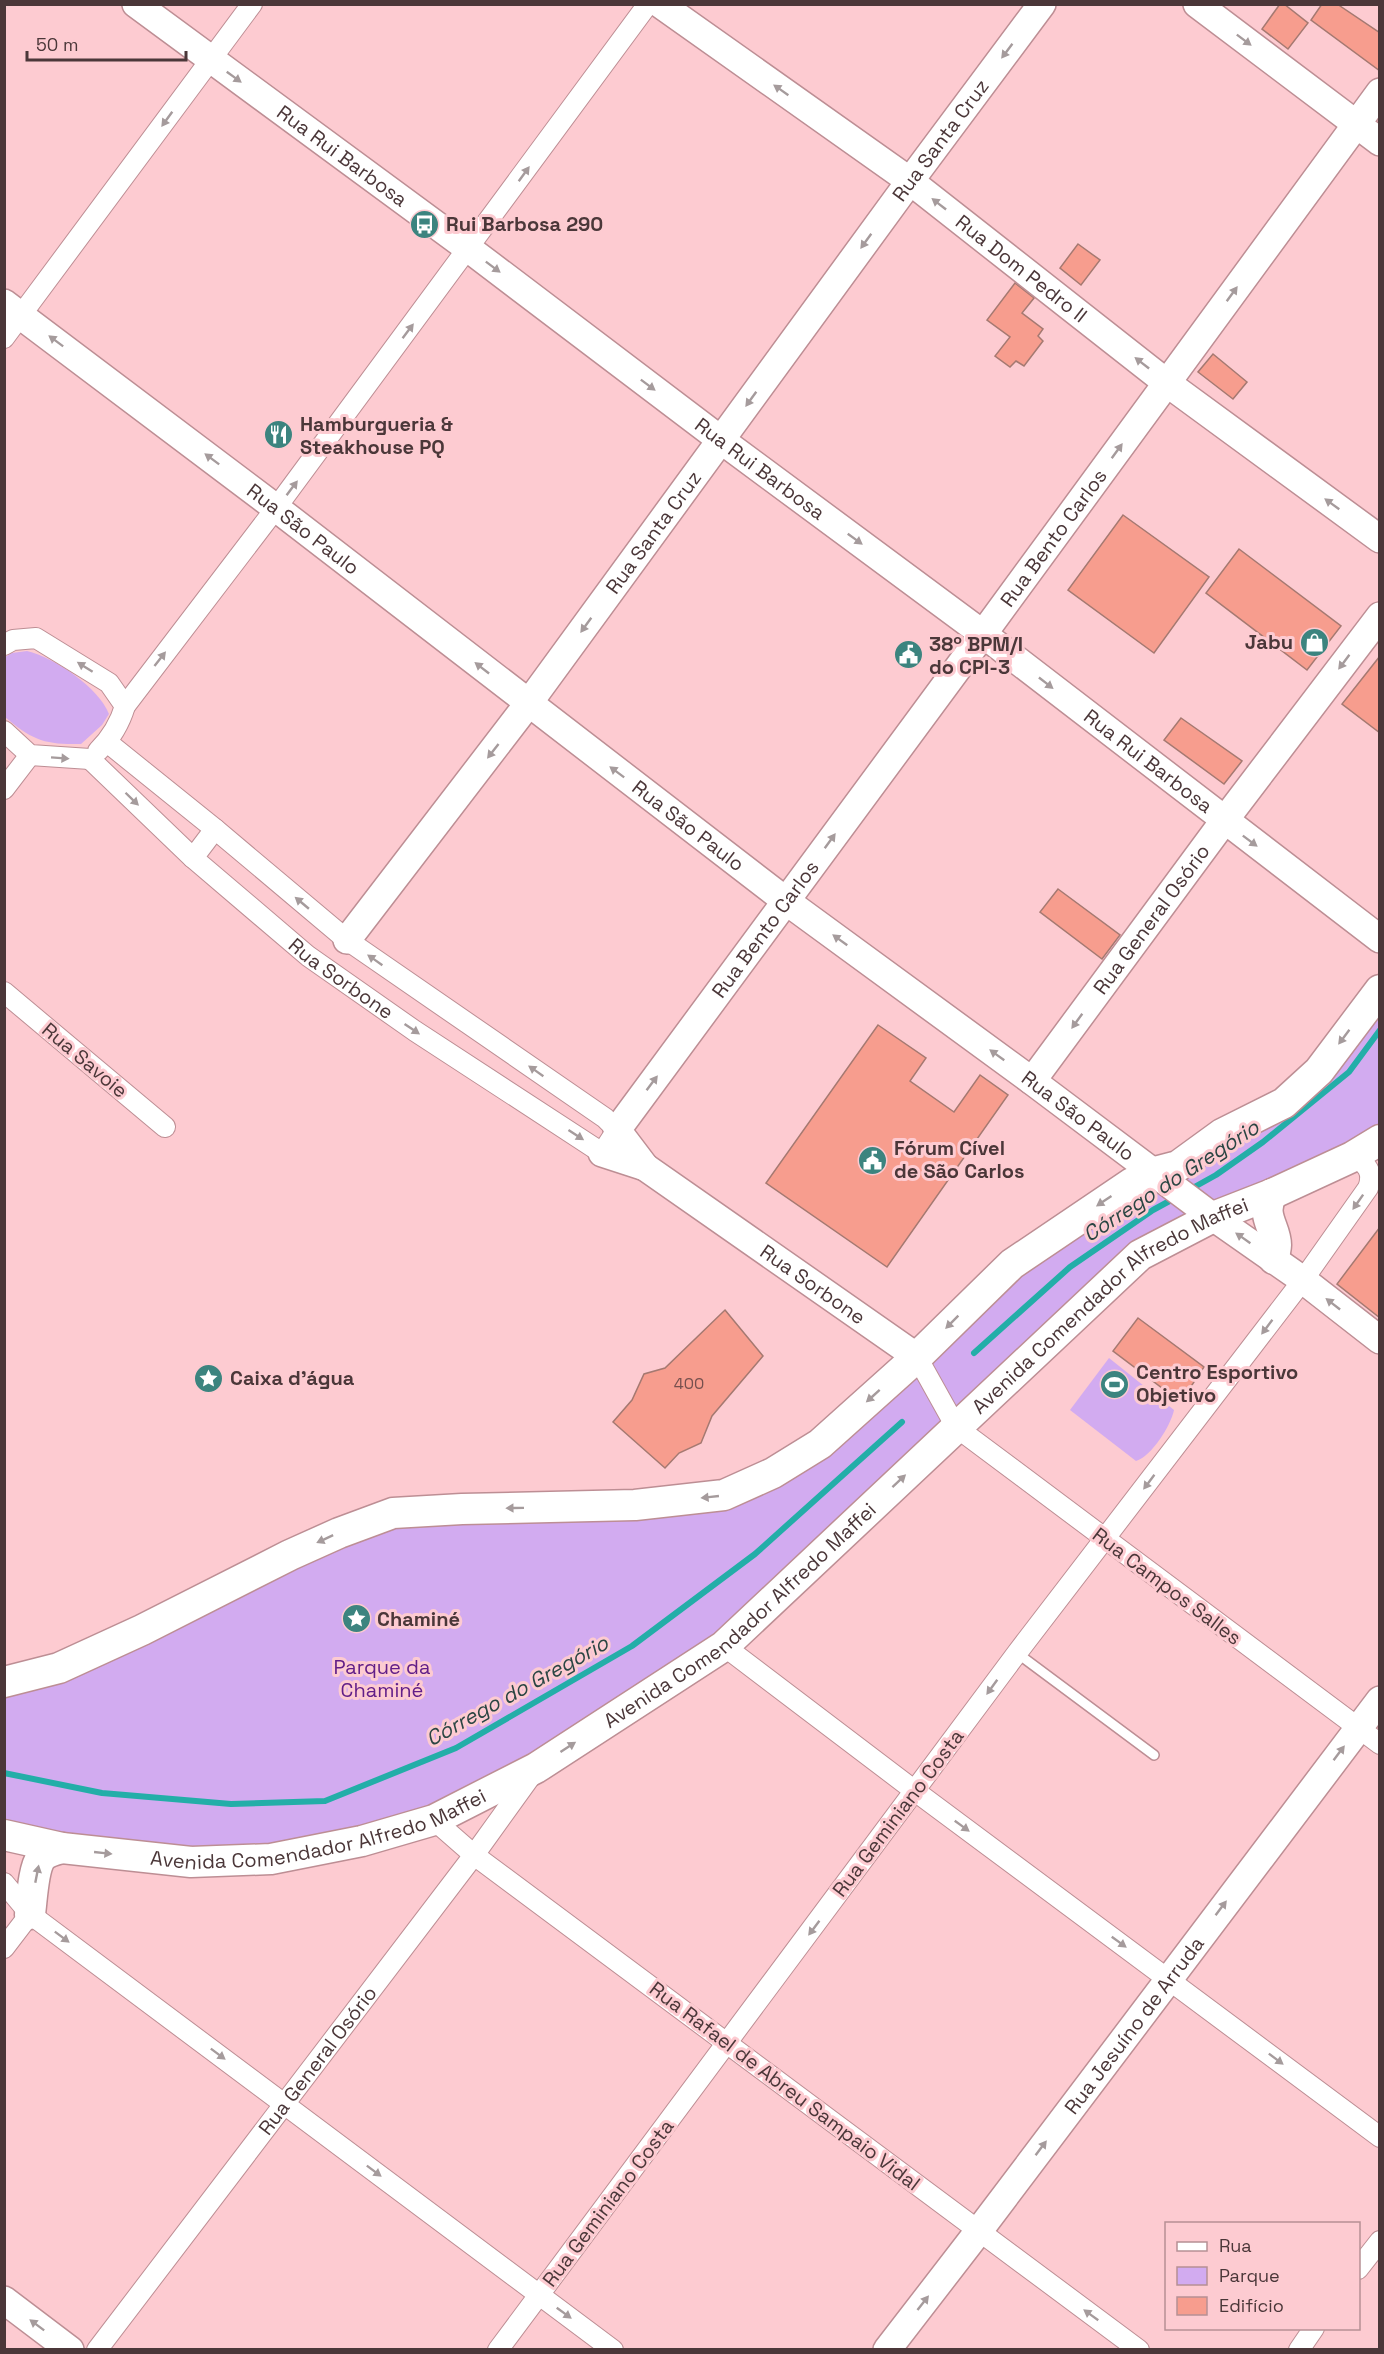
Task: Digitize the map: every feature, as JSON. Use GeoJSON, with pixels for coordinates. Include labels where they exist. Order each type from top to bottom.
{"type":"FeatureCollection","features":[{"type":"Feature","properties":{"kind":"main road"},"geometry":{"type":"LineString","coordinates":[[4,1682],[59,1668],[142,1630],[300,1551],[339,1533],[393,1513],[635,1505],[724,1495],[773,1473],[820,1444],[917,1357],[1012,1264],[1132,1183],[1159,1175],[1178,1166],[1222,1134],[1284,1103],[1319,1071],[1380,990]]}},
{"type":"Feature","properties":{"kind":"main road","name":"Avenida Comendador Alfredo Maffei"},"geometry":{"type":"LineString","coordinates":[[4,1834],[62,1848],[191,1862],[271,1859],[362,1841],[434,1820],[536,1768],[724,1646],[1140,1255],[1206,1211],[1272,1194],[1352,1157],[1380,1140]]}},
{"type":"Feature","properties":{"kind":"main road"},"geometry":{"type":"LineString","coordinates":[[1272,1194],[1268,1202],[1269,1224],[1276,1244],[1274,1259]]}},
{"type":"Feature","properties":{"kind":"main road"},"geometry":{"type":"LineString","coordinates":[[30,1914],[36,1869],[40,1859],[62,1848]]}},
{"type":"Feature","properties":{"kind":"street","name":"Rua Rui Barbosa"},"geometry":{"type":"LineString","coordinates":[[136,4],[469,249],[983,634],[1380,939]]}},
{"type":"Feature","properties":{"kind":"street"},"geometry":{"type":"LineString","coordinates":[[4,338],[13,309],[252,4]]}},
{"type":"Feature","properties":{"kind":"street"},"geometry":{"type":"LineString","coordinates":[[4,732],[30,755],[90,759],[107,742],[125,706],[469,249],[648,4]]}},
{"type":"Feature","properties":{"kind":"street","name":"Rua Dom Pedro II"},"geometry":{"type":"LineString","coordinates":[[660,4],[909,181],[1167,383],[1380,538]]}},
{"type":"Feature","properties":{"kind":"street","name":"Rua Santa Cruz"},"geometry":{"type":"LineString","coordinates":[[347,940],[528,704],[909,181],[1042,4]]}},
{"type":"Feature","properties":{"kind":"street"},"geometry":{"type":"LineString","coordinates":[[1197,4],[1380,142]]}},
{"type":"Feature","properties":{"kind":"street","name":"Rua Bento Carlos"},"geometry":{"type":"LineString","coordinates":[[617,1130],[1380,92]]}},
{"type":"Feature","properties":{"kind":"street","name":"Rua São Paulo"},"geometry":{"type":"LineString","coordinates":[[13,309],[276,508],[786,901],[1303,1280],[1380,1340]]}},
{"type":"Feature","properties":{"kind":"street","name":"Rua General Osório"},"geometry":{"type":"LineString","coordinates":[[1032,1081],[1224,820],[1380,616]]}},
{"type":"Feature","properties":{"kind":"street"},"geometry":{"type":"LineString","coordinates":[[4,645],[13,640],[36,638],[109,683],[125,706]]}},
{"type":"Feature","properties":{"kind":"street","name":"Rua Sorbone"},"geometry":{"type":"LineString","coordinates":[[107,742],[347,940],[605,1118],[645,1167]]}},
{"type":"Feature","properties":{"kind":"street"},"geometry":{"type":"LineString","coordinates":[[4,789],[30,755]]}},
{"type":"Feature","properties":{"kind":"street","name":"Rua Sorbone"},"geometry":{"type":"LineString","coordinates":[[90,759],[193,858],[308,956],[415,1031],[602,1153],[645,1167],[917,1357],[956,1427]]}},
{"type":"Feature","properties":{"kind":"street"},"geometry":{"type":"LineString","coordinates":[[193,858],[215,829]]}},
{"type":"Feature","properties":{"kind":"street","name":"Rua Savoie"},"geometry":{"type":"LineString","coordinates":[[4,992],[165,1127]]}},
{"type":"Feature","properties":{"kind":"street"},"geometry":{"type":"LineString","coordinates":[[602,1153],[617,1130]]}},
{"type":"Feature","properties":{"kind":"street","name":"Rua Geminiano Costa"},"geometry":{"type":"LineString","coordinates":[[498,2349],[1017,1653],[1303,1280],[1361,1198],[1371,1180],[1370,1172],[1361,1160],[1352,1157]]}},
{"type":"Feature","properties":{"kind":"street","name":"Rua Campos Salles"},"geometry":{"type":"LineString","coordinates":[[956,1427],[1380,1744]]}},
{"type":"Feature","properties":{"kind":"street"},"geometry":{"type":"LineString","coordinates":[[724,1646],[1380,2137]]}},
{"type":"Feature","properties":{"kind":"street","name":"Rua Jesuíno de Arruda"},"geometry":{"type":"LineString","coordinates":[[887,2349],[1380,1700]]}},
{"type":"Feature","properties":{"kind":"street","name":"Rua General Osório"},"geometry":{"type":"LineString","coordinates":[[97,2349],[474,1855],[536,1768]]}},
{"type":"Feature","properties":{"kind":"street","name":"Rua Rafael de Abreu Sampaio Vidal"},"geometry":{"type":"LineString","coordinates":[[434,1820],[474,1855],[1138,2349]]}},
{"type":"Feature","properties":{"kind":"street"},"geometry":{"type":"LineString","coordinates":[[4,1883],[30,1914],[613,2349]]}},
{"type":"Feature","properties":{"kind":"street"},"geometry":{"type":"LineString","coordinates":[[4,1947],[30,1914]]}},
{"type":"Feature","properties":{"kind":"street"},"geometry":{"type":"LineString","coordinates":[[1360,2268],[1380,2241]]}},
{"type":"Feature","properties":{"kind":"street"},"geometry":{"type":"LineString","coordinates":[[4,2300],[69,2349]]}},
{"type":"Feature","properties":{"kind":"street"},"geometry":{"type":"LineString","coordinates":[[1299,2349],[1313,2330]]}},
{"type":"Feature","properties":{"kind":"lane"},"geometry":{"type":"LineString","coordinates":[[1017,1653],[1154,1755]]}},
{"type":"Feature","properties":{"kind":"green space"},"geometry":{"type":"Polygon","coordinates":[[[27,651],[50,660],[86,684],[109,714],[102,725],[81,744],[40,740],[23,731],[5,717],[5,657],[12,653],[27,651]]]}},
{"type":"Feature","properties":{"kind":"green space","name":"Parque da Chaminé"},"geometry":{"type":"Polygon","coordinates":[[[1379,990],[1379,1140],[1140,1255],[724,1646],[434,1820],[271,1859],[5,1835],[5,1682],[339,1533],[635,1505],[773,1473],[1012,1264],[1284,1103],[1379,990]]]}},
{"type":"Feature","properties":{"kind":"green space","name":"Centro Esportivo Objetivo"},"geometry":{"type":"Polygon","coordinates":[[[1109,1358],[1174,1410],[1160,1439],[1148,1453],[1136,1461],[1070,1410],[1109,1358]]]}},
{"type":"Feature","properties":{"kind":"building"},"geometry":{"type":"Polygon","coordinates":[[[1280,4],[1284,4],[1308,23],[1288,49],[1262,29],[1280,4]]]}},
{"type":"Feature","properties":{"kind":"building"},"geometry":{"type":"Polygon","coordinates":[[[1322,4],[1337,4],[1380,33],[1380,71],[1311,20],[1322,4]]]}},
{"type":"Feature","properties":{"kind":"building"},"geometry":{"type":"Polygon","coordinates":[[[1078,244],[1100,260],[1081,285],[1060,268],[1078,244]]]}},
{"type":"Feature","properties":{"kind":"building"},"geometry":{"type":"Polygon","coordinates":[[[1015,283],[1034,298],[1022,313],[1043,329],[1038,336],[1043,341],[1024,366],[1016,361],[1010,367],[995,356],[1010,337],[987,320],[1015,283]]]}},
{"type":"Feature","properties":{"kind":"building"},"geometry":{"type":"Polygon","coordinates":[[[1213,354],[1247,382],[1233,399],[1198,372],[1213,354]]]}},
{"type":"Feature","properties":{"kind":"building"},"geometry":{"type":"Polygon","coordinates":[[[1123,515],[1209,577],[1154,653],[1068,590],[1123,515]]]}},
{"type":"Feature","properties":{"kind":"building"},"geometry":{"type":"Polygon","coordinates":[[[1239,549],[1341,626],[1307,670],[1206,593],[1239,549]]]}},
{"type":"Feature","properties":{"kind":"building"},"geometry":{"type":"Polygon","coordinates":[[[1380,656],[1380,733],[1342,704],[1380,656]]]}},
{"type":"Feature","properties":{"kind":"building"},"geometry":{"type":"Polygon","coordinates":[[[1181,718],[1242,761],[1224,784],[1164,740],[1181,718]]]}},
{"type":"Feature","properties":{"kind":"building"},"geometry":{"type":"Polygon","coordinates":[[[1058,889],[1120,935],[1102,959],[1040,912],[1058,889]]]}},
{"type":"Feature","properties":{"kind":"building","name":"Fórum Cível de São Carlos"},"geometry":{"type":"Polygon","coordinates":[[[878,1025],[926,1058],[910,1081],[954,1112],[980,1075],[1008,1095],[887,1267],[766,1183],[878,1025]]]}},
{"type":"Feature","properties":{"kind":"building"},"geometry":{"type":"Polygon","coordinates":[[[1380,1227],[1380,1318],[1337,1284],[1380,1227]]]}},
{"type":"Feature","properties":{"kind":"building"},"geometry":{"type":"Polygon","coordinates":[[[725,1310],[763,1356],[712,1416],[701,1443],[679,1453],[665,1468],[613,1422],[632,1400],[644,1374],[665,1368],[725,1310]]]}},
{"type":"Feature","properties":{"kind":"building"},"geometry":{"type":"Polygon","coordinates":[[[1138,1318],[1204,1367],[1186,1394],[1178,1400],[1113,1351],[1138,1318]]]}},
{"type":"Feature","properties":{"kind":"waterway","name":"Córrego do Gregório"},"geometry":{"type":"LineString","coordinates":[[1189,1190],[1216,1175],[1263,1142],[1349,1072],[1380,1030]]}},
{"type":"Feature","properties":{"kind":"waterway","name":"Córrego do Gregório"},"geometry":{"type":"LineString","coordinates":[[974,1353],[1070,1267],[1153,1210],[1175,1198]]}},
{"type":"Feature","properties":{"kind":"waterway","name":"Córrego do Gregório"},"geometry":{"type":"LineString","coordinates":[[4,1773],[102,1793],[231,1804],[325,1801],[456,1748],[632,1646],[755,1554],[902,1422]]}},
{"type":"Feature","properties":{"kind":"place","name":"Rui Barbosa 290"},"geometry":{"type":"Point","coordinates":[425,224]}},
{"type":"Feature","properties":{"kind":"place","name":"Hamburgueria & Steakhouse PQ"},"geometry":{"type":"Point","coordinates":[279,435]}},
{"type":"Feature","properties":{"kind":"place","name":"Jabu"},"geometry":{"type":"Point","coordinates":[1314,642]}},
{"type":"Feature","properties":{"kind":"place","name":"38º BPM/I do CPI-3"},"geometry":{"type":"Point","coordinates":[908,655]}},
{"type":"Feature","properties":{"kind":"place","name":"Fórum Cível de São Carlos"},"geometry":{"type":"Point","coordinates":[873,1160]}},
{"type":"Feature","properties":{"kind":"place","name":"Caixa d'água"},"geometry":{"type":"Point","coordinates":[209,1378]}},
{"type":"Feature","properties":{"kind":"place","name":"Centro Esportivo Objetivo"},"geometry":{"type":"Point","coordinates":[1115,1384]}},
{"type":"Feature","properties":{"kind":"place","name":"Chaminé"},"geometry":{"type":"Point","coordinates":[356,1619]}}]}
